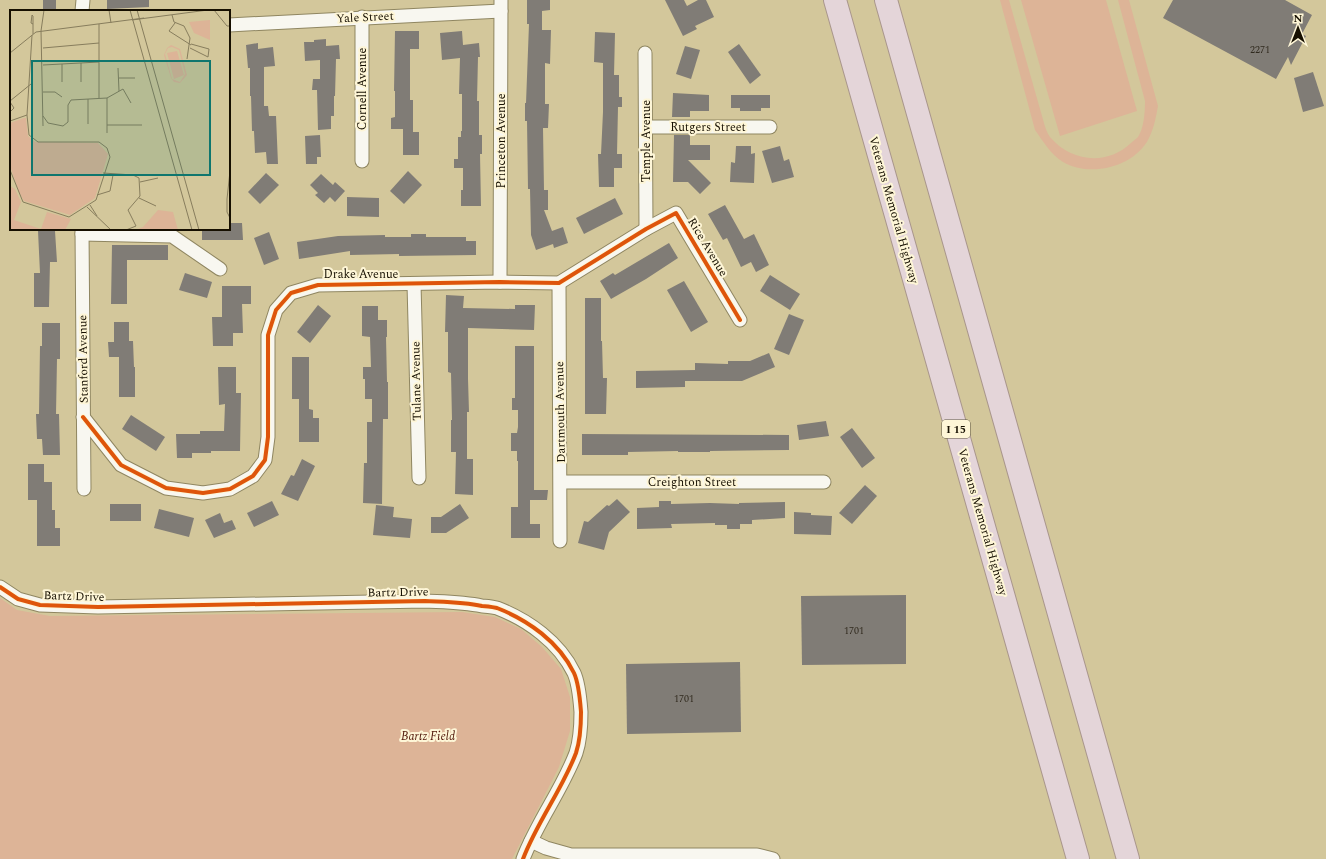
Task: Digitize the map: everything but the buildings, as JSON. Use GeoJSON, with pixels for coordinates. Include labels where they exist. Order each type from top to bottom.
{"type":"FeatureCollection","features":[{"type":"Feature","properties":{"kind":"highway","name":"Veterans Memorial Highway"},"geometry":{"type":"LineString","coordinates":[[835,0],[1078,859]]}},
{"type":"Feature","properties":{"kind":"highway"},"geometry":{"type":"LineString","coordinates":[[886,0],[1128,859]]}},
{"type":"Feature","properties":{"kind":"street","name":"Yale Street"},"geometry":{"type":"LineString","coordinates":[[230,25],[362,17],[501,5]]}},
{"type":"Feature","properties":{"kind":"street","name":"Princeton Avenue"},"geometry":{"type":"LineString","coordinates":[[500,282],[501,5]]}},
{"type":"Feature","properties":{"kind":"street","name":"Cornell Avenue"},"geometry":{"type":"LineString","coordinates":[[362,17],[362,161]]}},
{"type":"Feature","properties":{"kind":"street","name":"Temple Avenue"},"geometry":{"type":"LineString","coordinates":[[645,53],[646,229]]}},
{"type":"Feature","properties":{"kind":"street","name":"Rutgers Street"},"geometry":{"type":"LineString","coordinates":[[646,127],[770,127]]}},
{"type":"Feature","properties":{"kind":"street","name":"Rice Avenue"},"geometry":{"type":"LineString","coordinates":[[646,229],[676,213],[740,320]]}},
{"type":"Feature","properties":{"kind":"street"},"geometry":{"type":"LineString","coordinates":[[559,282],[646,229]]}},
{"type":"Feature","properties":{"kind":"street"},"geometry":{"type":"LineString","coordinates":[[82,232],[172,236],[220,269]]}},
{"type":"Feature","properties":{"kind":"street","name":"Stanford Avenue"},"geometry":{"type":"LineString","coordinates":[[82,232],[84,489]]}},
{"type":"Feature","properties":{"kind":"street","name":"Drake Avenue"},"geometry":{"type":"LineString","coordinates":[[83,417],[121,465],[166,488],[202,493],[230,489],[253,476],[265,460],[268,437],[268,335],[276,310],[291,293],[318,284],[559,282]]}},
{"type":"Feature","properties":{"kind":"street","name":"Dartmouth Avenue"},"geometry":{"type":"LineString","coordinates":[[559,282],[561,482],[560,541]]}},
{"type":"Feature","properties":{"kind":"street","name":"Tulane Avenue"},"geometry":{"type":"LineString","coordinates":[[414,284],[419,478]]}},
{"type":"Feature","properties":{"kind":"street","name":"Creighton Street"},"geometry":{"type":"LineString","coordinates":[[561,482],[824,482]]}},
{"type":"Feature","properties":{"kind":"street","name":"Bartz Drive"},"geometry":{"type":"LineString","coordinates":[[0,587],[18,599],[40,605],[98,607],[425,602],[466,603],[496,608],[517,618],[543,634],[561,651],[574,674],[580,699],[581,723],[576,752],[566,776],[523,859]]}},
{"type":"Feature","properties":{"kind":"street"},"geometry":{"type":"LineString","coordinates":[[531,841],[546,848],[572,855],[757,855],[774,859]]}},
{"type":"Feature","properties":{"kind":"green space"},"geometry":{"type":"Polygon","coordinates":[[[1000,0],[1009,0],[1044,125],[1048,134],[1068,152],[1089,158],[1100,158],[1121,150],[1138,137],[1143,125],[1145,101],[1118,0],[1129,0],[1158,106],[1154,126],[1149,138],[1142,148],[1123,163],[1098,169],[1074,167],[1063,162],[1051,152],[1035,130],[1000,0]]]}},
{"type":"Feature","properties":{"kind":"green space"},"geometry":{"type":"Polygon","coordinates":[[[1021,0],[1106,0],[1137,111],[1060,136],[1021,0]]]}},
{"type":"Feature","properties":{"kind":"green space","name":"Bartz Field"},"geometry":{"type":"Polygon","coordinates":[[[0,598],[17,610],[50,616],[462,612],[495,617],[521,629],[542,647],[561,669],[570,697],[570,731],[559,767],[512,859],[0,859],[0,598]]]}},
{"type":"Feature","properties":{"kind":"cycle path"},"geometry":{"type":"LineString","coordinates":[[83,417],[121,465],[166,488],[203,493],[230,489],[253,476],[265,460],[268,437],[268,335],[276,310],[291,293],[318,285],[500,282],[559,283],[646,229],[676,213],[740,320]]}},
{"type":"Feature","properties":{"kind":"cycle path"},"geometry":{"type":"LineString","coordinates":[[0,587],[18,599],[40,605],[98,607],[425,601],[493,607],[509,613],[542,633],[560,651],[574,673],[579,692],[581,712],[580,733],[576,753],[564,780],[535,832],[523,859]]}}]}
